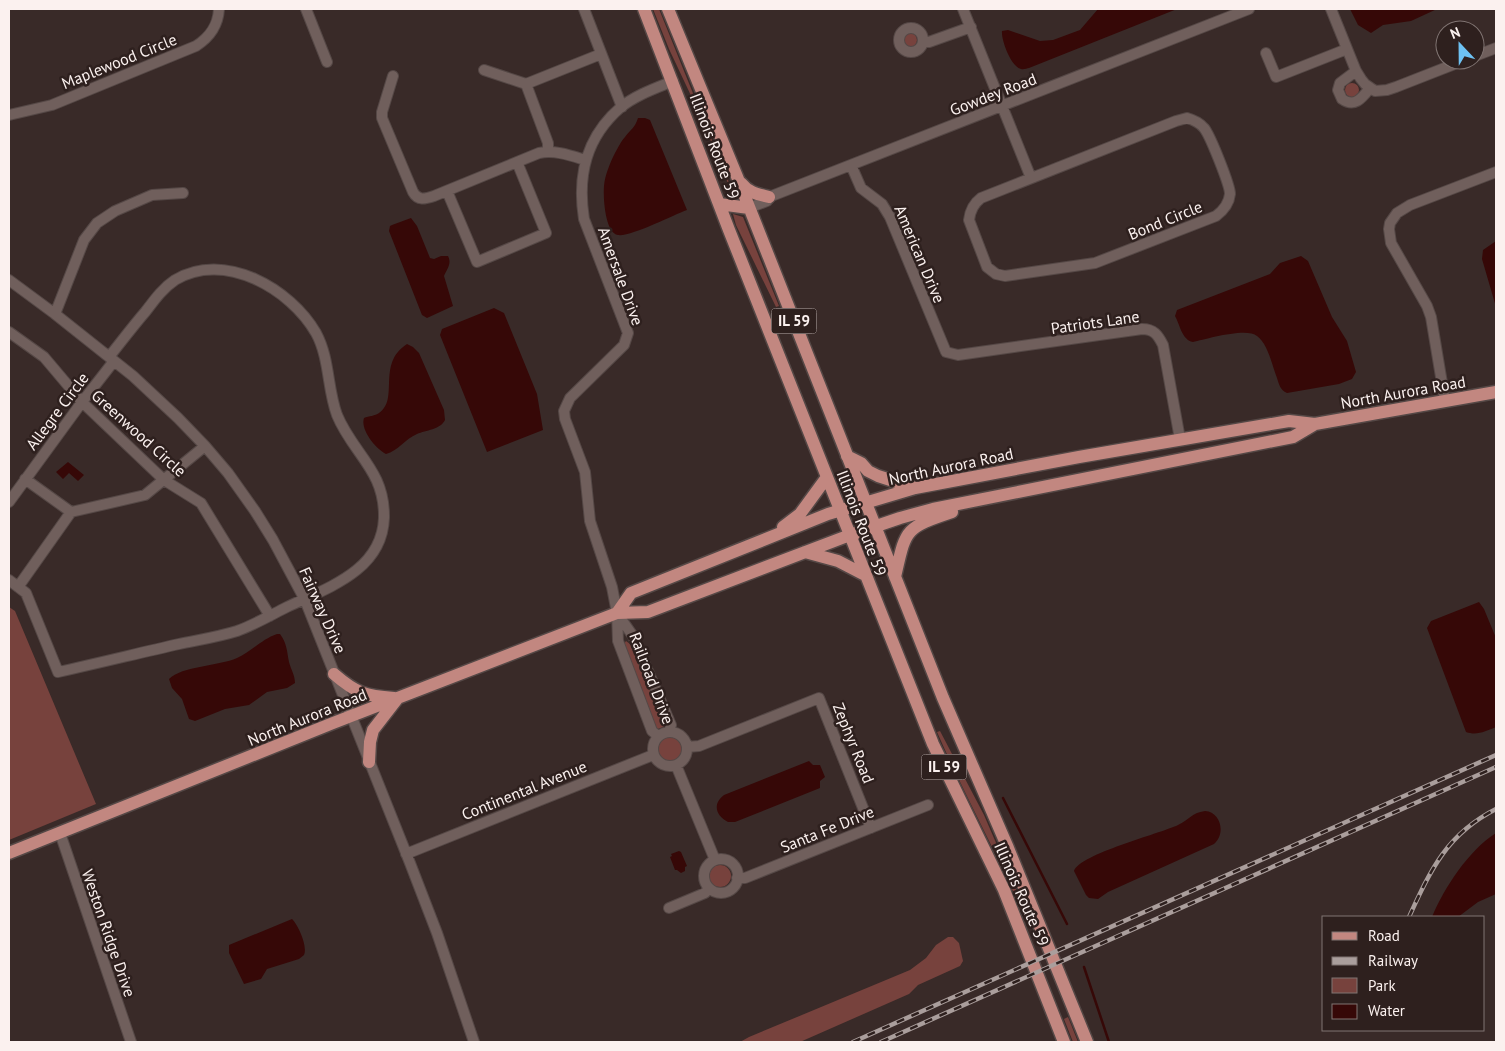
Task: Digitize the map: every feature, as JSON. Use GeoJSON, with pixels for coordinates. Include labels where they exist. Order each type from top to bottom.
{"type":"FeatureCollection","features":[{"type":"Feature","properties":{"kind":"main road","name":"Illinois Route 59"},"geometry":{"type":"LineString","coordinates":[[644,9],[719,204],[933,744],[1017,919],[1064,1042]]}},
{"type":"Feature","properties":{"kind":"main road","name":"Illinois Route 59"},"geometry":{"type":"LineString","coordinates":[[668,9],[738,179],[943,698],[1008,848],[1087,1042]]}},
{"type":"Feature","properties":{"kind":"main road"},"geometry":{"type":"LineString","coordinates":[[738,179],[746,189],[769,197]]}},
{"type":"Feature","properties":{"kind":"main road"},"geometry":{"type":"LineString","coordinates":[[719,204],[749,208]]}},
{"type":"Feature","properties":{"kind":"main road","name":"North Aurora Road"},"geometry":{"type":"LineString","coordinates":[[617,613],[631,593],[840,510],[915,488],[1180,439],[1289,421],[1315,424],[1496,392]]}},
{"type":"Feature","properties":{"kind":"main road","name":"North Aurora Road"},"geometry":{"type":"LineString","coordinates":[[9,854],[351,716],[617,613],[648,612],[850,534],[921,512],[1293,437],[1315,424]]}},
{"type":"Feature","properties":{"kind":"main road"},"geometry":{"type":"LineString","coordinates":[[847,456],[861,463],[868,471],[878,476],[915,488]]}},
{"type":"Feature","properties":{"kind":"main road"},"geometry":{"type":"LineString","coordinates":[[772,536],[800,514],[827,477]]}},
{"type":"Feature","properties":{"kind":"main road"},"geometry":{"type":"LineString","coordinates":[[895,577],[903,542],[912,529],[924,522],[995,497]]}},
{"type":"Feature","properties":{"kind":"main road"},"geometry":{"type":"LineString","coordinates":[[805,552],[838,561],[865,575]]}},
{"type":"Feature","properties":{"kind":"main road"},"geometry":{"type":"LineString","coordinates":[[334,674],[358,692],[397,698]]}},
{"type":"Feature","properties":{"kind":"main road"},"geometry":{"type":"LineString","coordinates":[[369,762],[373,730],[397,698]]}},
{"type":"Feature","properties":{"kind":"street","name":"Maplewood Circle"},"geometry":{"type":"LineString","coordinates":[[9,115],[52,105],[196,46],[207,38],[213,30],[218,20],[219,9]]}},
{"type":"Feature","properties":{"kind":"street"},"geometry":{"type":"LineString","coordinates":[[306,9],[327,62]]}},
{"type":"Feature","properties":{"kind":"street"},"geometry":{"type":"LineString","coordinates":[[584,9],[622,107]]}},
{"type":"Feature","properties":{"kind":"street"},"geometry":{"type":"LineString","coordinates":[[963,9],[1031,178]]}},
{"type":"Feature","properties":{"kind":"street","name":"Gowdey Road"},"geometry":{"type":"LineString","coordinates":[[749,208],[767,201],[769,197],[1249,9]]}},
{"type":"Feature","properties":{"kind":"street"},"geometry":{"type":"LineString","coordinates":[[1330,10],[1356,71],[1361,79],[1375,91],[1387,90],[1439,70]]}},
{"type":"Feature","properties":{"kind":"street"},"geometry":{"type":"LineString","coordinates":[[923,42],[929,42],[971,27]]}},
{"type":"Feature","properties":{"kind":"street"},"geometry":{"type":"LineString","coordinates":[[1266,53],[1276,76],[1347,48]]}},
{"type":"Feature","properties":{"kind":"street"},"geometry":{"type":"LineString","coordinates":[[484,70],[526,84],[601,54]]}},
{"type":"Feature","properties":{"kind":"street"},"geometry":{"type":"LineString","coordinates":[[1356,71],[1340,83],[1338,90],[1342,99],[1352,103],[1357,102],[1370,88]]}},
{"type":"Feature","properties":{"kind":"street"},"geometry":{"type":"LineString","coordinates":[[393,76],[382,112],[382,118],[413,192],[418,198],[423,200],[538,153],[561,153],[585,160]]}},
{"type":"Feature","properties":{"kind":"street","name":"Amersale Drive"},"geometry":{"type":"LineString","coordinates":[[617,613],[612,587],[591,527],[585,472],[564,418],[564,411],[570,398],[624,346],[628,333],[584,218],[581,199],[582,180],[585,160],[597,135],[609,119],[635,98],[673,81]]}},
{"type":"Feature","properties":{"kind":"street"},"geometry":{"type":"LineString","coordinates":[[526,84],[548,143],[548,152]]}},
{"type":"Feature","properties":{"kind":"street","name":"Bond Circle"},"geometry":{"type":"LineString","coordinates":[[1187,118],[1200,124],[1208,133],[1230,195],[1226,207],[1216,216],[1100,261],[1014,275],[996,274],[990,271],[986,265],[971,227],[969,220],[971,210],[981,198],[1031,178],[1187,118]]}},
{"type":"Feature","properties":{"kind":"street"},"geometry":{"type":"LineString","coordinates":[[447,191],[477,262],[546,233],[517,162]]}},
{"type":"Feature","properties":{"kind":"street","name":"American Drive"},"geometry":{"type":"LineString","coordinates":[[851,165],[861,188],[882,204],[890,217],[943,348],[946,352],[958,355]]}},
{"type":"Feature","properties":{"kind":"street"},"geometry":{"type":"LineString","coordinates":[[1445,401],[1431,318],[1427,306],[1391,243],[1389,236],[1390,224],[1397,213],[1410,205],[1496,172]]}},
{"type":"Feature","properties":{"kind":"street"},"geometry":{"type":"LineString","coordinates":[[55,314],[84,240],[97,223],[115,211],[152,195],[183,193]]}},
{"type":"Feature","properties":{"kind":"street","name":"Allegre Circle"},"geometry":{"type":"LineString","coordinates":[[9,502],[159,293],[174,281],[205,270],[228,272],[256,279],[288,298],[308,320],[326,356],[334,405],[338,417],[345,431],[372,470],[382,495],[384,518],[379,540],[373,553],[357,571],[305,600]]}},
{"type":"Feature","properties":{"kind":"street","name":"Fairway Drive"},"geometry":{"type":"LineString","coordinates":[[9,280],[55,314],[154,395],[205,446],[255,512],[288,567],[305,600],[438,933],[474,1042]]}},
{"type":"Feature","properties":{"kind":"street","name":"Patriots Lane"},"geometry":{"type":"LineString","coordinates":[[958,355],[1142,329],[1153,331],[1163,345],[1180,439]]}},
{"type":"Feature","properties":{"kind":"street","name":"Greenwood Circle"},"geometry":{"type":"LineString","coordinates":[[9,332],[44,357],[82,402],[164,480],[200,503],[270,616]]}},
{"type":"Feature","properties":{"kind":"street"},"geometry":{"type":"LineString","coordinates":[[18,587],[71,512],[144,495],[205,446]]}},
{"type":"Feature","properties":{"kind":"street"},"geometry":{"type":"LineString","coordinates":[[26,479],[71,512]]}},
{"type":"Feature","properties":{"kind":"street"},"geometry":{"type":"LineString","coordinates":[[9,580],[26,593],[58,672],[237,631],[305,600]]}},
{"type":"Feature","properties":{"kind":"street","name":"Railroad Drive"},"geometry":{"type":"LineString","coordinates":[[617,613],[633,636],[671,725],[670,732]]}},
{"type":"Feature","properties":{"kind":"street","name":"Railroad Drive"},"geometry":{"type":"LineString","coordinates":[[617,613],[618,641],[652,731],[658,736]]}},
{"type":"Feature","properties":{"kind":"street","name":"Zephyr Road"},"geometry":{"type":"LineString","coordinates":[[687,747],[699,746],[819,698],[871,828]]}},
{"type":"Feature","properties":{"kind":"street"},"geometry":{"type":"LineString","coordinates":[[670,732],[679,734],[687,747],[685,758],[676,765],[664,766],[653,755],[653,745],[658,736],[670,732]]}},
{"type":"Feature","properties":{"kind":"street","name":"Continental Avenue"},"geometry":{"type":"LineString","coordinates":[[406,854],[653,755]]}},
{"type":"Feature","properties":{"kind":"street"},"geometry":{"type":"LineString","coordinates":[[676,765],[715,860]]}},
{"type":"Feature","properties":{"kind":"street","name":"Santa Fe Drive"},"geometry":{"type":"LineString","coordinates":[[737,878],[745,878],[928,805]]}},
{"type":"Feature","properties":{"kind":"street","name":"Weston Ridge Drive"},"geometry":{"type":"LineString","coordinates":[[60,833],[131,1042]]}},
{"type":"Feature","properties":{"kind":"street"},"geometry":{"type":"LineString","coordinates":[[720,859],[731,862],[735,867],[737,878],[733,887],[718,892],[709,888],[704,878],[704,872],[706,867],[715,860],[720,859]]}},
{"type":"Feature","properties":{"kind":"street"},"geometry":{"type":"LineString","coordinates":[[669,908],[705,893],[709,888]]}},
{"type":"Feature","properties":{"kind":"green space"},"geometry":{"type":"Polygon","coordinates":[[[653,9],[659,9],[736,200],[702,119],[669,49],[653,9]]]}},
{"type":"Feature","properties":{"kind":"green space"},"geometry":{"type":"Polygon","coordinates":[[[910,33],[915,35],[917,40],[915,45],[910,47],[905,45],[903,40],[905,35],[910,33]]]}},
{"type":"Feature","properties":{"kind":"green space"},"geometry":{"type":"Polygon","coordinates":[[[1349,83],[1355,83],[1359,90],[1355,97],[1349,97],[1345,93],[1345,87],[1349,83]]]}},
{"type":"Feature","properties":{"kind":"green space"},"geometry":{"type":"Polygon","coordinates":[[[733,214],[743,217],[779,306],[776,307],[736,225],[733,214]]]}},
{"type":"Feature","properties":{"kind":"green space"},"geometry":{"type":"Polygon","coordinates":[[[9,607],[15,611],[96,804],[9,840],[9,607]]]}},
{"type":"Feature","properties":{"kind":"green space"},"geometry":{"type":"Polygon","coordinates":[[[626,641],[630,644],[651,688],[666,726],[655,730],[624,644],[626,641]]]}},
{"type":"Feature","properties":{"kind":"green space"},"geometry":{"type":"Polygon","coordinates":[[[940,731],[984,815],[1024,908],[1021,909],[1001,864],[957,777],[937,732],[940,731]]]}},
{"type":"Feature","properties":{"kind":"green space"},"geometry":{"type":"Polygon","coordinates":[[[670,735],[679,739],[683,748],[679,757],[670,761],[661,757],[657,748],[661,739],[670,735]]]}},
{"type":"Feature","properties":{"kind":"green space"},"geometry":{"type":"Polygon","coordinates":[[[720,865],[728,868],[731,876],[728,884],[720,887],[712,884],[709,876],[712,868],[720,865]]]}},
{"type":"Feature","properties":{"kind":"green space"},"geometry":{"type":"Polygon","coordinates":[[[948,937],[953,937],[959,943],[963,961],[960,966],[918,985],[909,994],[800,1042],[740,1042],[910,970],[926,958],[936,945],[948,937]]]}},
{"type":"Feature","properties":{"kind":"green space"},"geometry":{"type":"Polygon","coordinates":[[[1068,1017],[1078,1042],[1073,1042],[1064,1019],[1068,1017]]]}},
{"type":"Feature","properties":{"kind":"water"},"geometry":{"type":"Polygon","coordinates":[[[1098,9],[1177,9],[1029,68],[1022,69],[1017,67],[1010,58],[1002,31],[1008,30],[1040,41],[1053,40],[1080,30],[1098,9]]]}},
{"type":"Feature","properties":{"kind":"water"},"geometry":{"type":"Polygon","coordinates":[[[1350,9],[1437,9],[1411,21],[1383,25],[1371,33],[1358,25],[1350,9]]]}},
{"type":"Feature","properties":{"kind":"water"},"geometry":{"type":"Polygon","coordinates":[[[638,118],[650,120],[687,210],[632,233],[618,235],[610,228],[606,214],[605,182],[615,153],[638,118]]]}},
{"type":"Feature","properties":{"kind":"water"},"geometry":{"type":"Polygon","coordinates":[[[411,218],[417,226],[430,258],[448,256],[449,259],[449,266],[444,276],[453,306],[427,318],[422,315],[389,231],[390,226],[411,218]]]}},
{"type":"Feature","properties":{"kind":"water"},"geometry":{"type":"Polygon","coordinates":[[[1496,241],[1496,307],[1482,259],[1483,250],[1496,241]]]}},
{"type":"Feature","properties":{"kind":"water"},"geometry":{"type":"Polygon","coordinates":[[[1301,256],[1308,261],[1332,317],[1347,341],[1356,372],[1352,379],[1339,384],[1287,393],[1280,387],[1267,349],[1257,336],[1236,333],[1193,342],[1186,338],[1175,316],[1177,310],[1270,274],[1280,263],[1301,256]]]}},
{"type":"Feature","properties":{"kind":"water"},"geometry":{"type":"Polygon","coordinates":[[[494,308],[504,313],[537,394],[543,430],[487,452],[440,335],[442,329],[494,308]]]}},
{"type":"Feature","properties":{"kind":"water"},"geometry":{"type":"Polygon","coordinates":[[[407,344],[419,353],[444,410],[445,420],[440,426],[413,436],[386,454],[370,439],[363,423],[364,418],[377,414],[385,407],[388,399],[392,361],[407,344]]]}},
{"type":"Feature","properties":{"kind":"water"},"geometry":{"type":"Polygon","coordinates":[[[68,462],[84,475],[78,481],[69,473],[63,479],[56,472],[68,462]]]}},
{"type":"Feature","properties":{"kind":"water"},"geometry":{"type":"Polygon","coordinates":[[[1479,602],[1484,609],[1496,638],[1496,727],[1474,733],[1466,732],[1427,628],[1431,621],[1479,602]]]}},
{"type":"Feature","properties":{"kind":"water"},"geometry":{"type":"Polygon","coordinates":[[[280,634],[285,644],[295,683],[287,688],[267,692],[249,705],[225,709],[195,721],[189,719],[182,699],[172,688],[169,679],[183,671],[237,658],[280,634]]]}},
{"type":"Feature","properties":{"kind":"water"},"geometry":{"type":"Polygon","coordinates":[[[809,761],[813,765],[820,765],[825,777],[820,781],[820,788],[735,822],[728,822],[718,813],[718,802],[724,795],[809,761]]]}},
{"type":"Feature","properties":{"kind":"water"},"geometry":{"type":"Polygon","coordinates":[[[1205,811],[1215,815],[1220,824],[1220,835],[1214,844],[1108,892],[1098,899],[1089,898],[1086,895],[1074,871],[1079,865],[1105,851],[1178,825],[1193,815],[1205,811]]]}},
{"type":"Feature","properties":{"kind":"water"},"geometry":{"type":"Polygon","coordinates":[[[1496,833],[1496,894],[1478,902],[1459,916],[1432,916],[1458,870],[1486,840],[1496,833]]]}},
{"type":"Feature","properties":{"kind":"water"},"geometry":{"type":"Polygon","coordinates":[[[679,851],[687,866],[685,871],[681,873],[675,870],[670,857],[672,856],[671,854],[679,851]]]}},
{"type":"Feature","properties":{"kind":"water"},"geometry":{"type":"Polygon","coordinates":[[[292,919],[304,941],[304,955],[299,959],[267,969],[261,979],[244,984],[229,953],[229,945],[292,919]]]}},
{"type":"Feature","properties":{"kind":"waterway"},"geometry":{"type":"LineString","coordinates":[[1003,798],[1067,924]]}},
{"type":"Feature","properties":{"kind":"waterway"},"geometry":{"type":"LineString","coordinates":[[1084,967],[1109,1042]]}},
{"type":"Feature","properties":{"kind":"railway"},"geometry":{"type":"LineString","coordinates":[[853,1042],[1496,755]]}},
{"type":"Feature","properties":{"kind":"railway"},"geometry":{"type":"LineString","coordinates":[[881,1042],[1496,767]]}},
{"type":"Feature","properties":{"kind":"railway"},"geometry":{"type":"LineString","coordinates":[[1409,916],[1425,883],[1442,854],[1465,830],[1496,809]]}}]}
